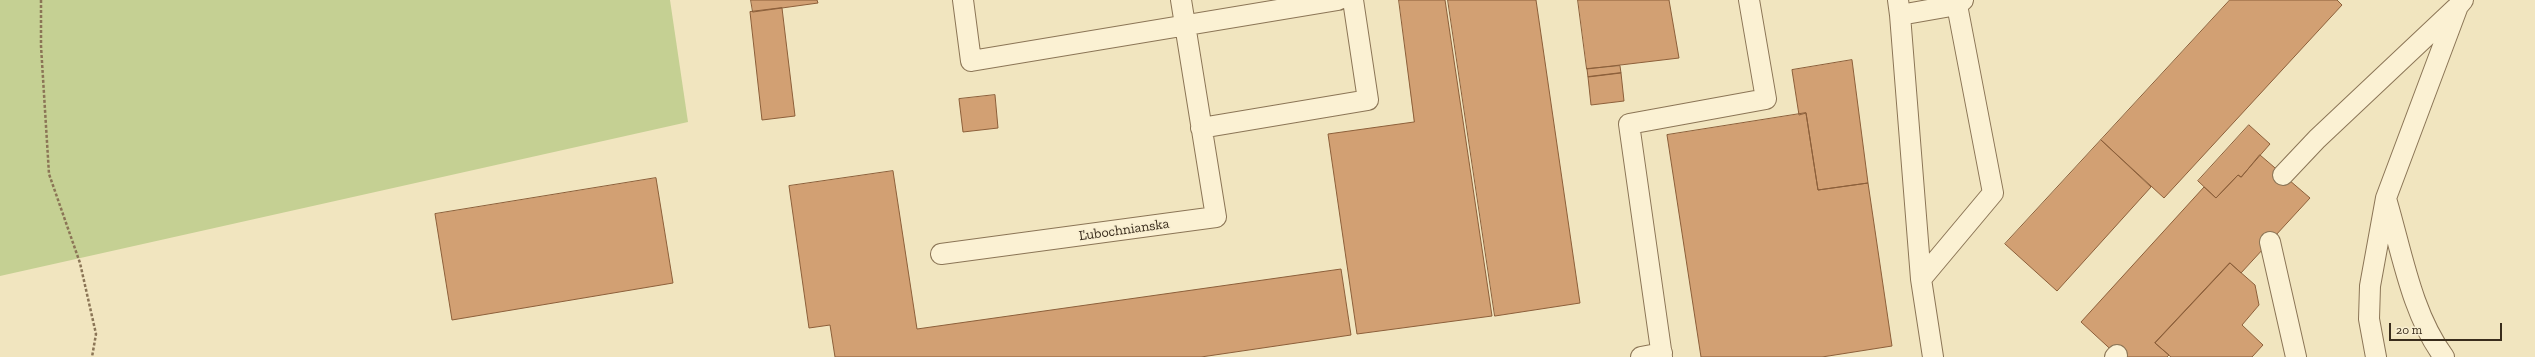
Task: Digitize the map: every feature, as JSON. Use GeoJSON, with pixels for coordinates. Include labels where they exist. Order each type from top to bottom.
{"type":"FeatureCollection","features":[{"type":"Feature","properties":{"kind":"lane"},"geometry":{"type":"LineString","coordinates":[[963,0],[971,61],[1338,0]]}},
{"type":"Feature","properties":{"kind":"lane","name":"Ľubochnianska"},"geometry":{"type":"LineString","coordinates":[[941,254],[1216,217],[1181,0]]}},
{"type":"Feature","properties":{"kind":"lane"},"geometry":{"type":"LineString","coordinates":[[1201,128],[1368,100],[1353,0]]}},
{"type":"Feature","properties":{"kind":"lane"},"geometry":{"type":"LineString","coordinates":[[1641,357],[1662,355],[1629,124],[1766,99],[1749,0]]}},
{"type":"Feature","properties":{"kind":"lane"},"geometry":{"type":"LineString","coordinates":[[1921,279],[1994,193],[1960,2],[1899,7],[1921,279],[1932,357]]}},
{"type":"Feature","properties":{"kind":"lane"},"geometry":{"type":"LineString","coordinates":[[2283,175],[2317,139],[2460,3]]}},
{"type":"Feature","properties":{"kind":"lane"},"geometry":{"type":"LineString","coordinates":[[2376,357],[2369,319],[2370,286],[2386,198],[2460,3]]}},
{"type":"Feature","properties":{"kind":"lane"},"geometry":{"type":"LineString","coordinates":[[2386,198],[2414,295],[2430,333],[2444,357]]}},
{"type":"Feature","properties":{"kind":"lane"},"geometry":{"type":"LineString","coordinates":[[2270,242],[2296,357]]}},
{"type":"Feature","properties":{"kind":"path"},"geometry":{"type":"LineString","coordinates":[[41,0],[41,46],[49,174],[80,263],[96,334],[92,357]]}},
{"type":"Feature","properties":{"kind":"green space"},"geometry":{"type":"Polygon","coordinates":[[[0,0],[670,0],[688,122],[0,276],[0,0]]]}},
{"type":"Feature","properties":{"kind":"building"},"geometry":{"type":"Polygon","coordinates":[[[751,0],[817,0],[818,3],[753,12],[751,0]]]}},
{"type":"Feature","properties":{"kind":"building"},"geometry":{"type":"Polygon","coordinates":[[[1399,0],[1445,0],[1492,316],[1357,334],[1328,134],[1414,122],[1399,0]]]}},
{"type":"Feature","properties":{"kind":"building"},"geometry":{"type":"Polygon","coordinates":[[[1448,0],[1536,0],[1580,303],[1495,316],[1448,0]]]}},
{"type":"Feature","properties":{"kind":"building"},"geometry":{"type":"Polygon","coordinates":[[[1578,0],[1669,0],[1679,58],[1587,69],[1578,0]]]}},
{"type":"Feature","properties":{"kind":"building"},"geometry":{"type":"Polygon","coordinates":[[[2230,0],[2337,0],[2342,5],[2164,198],[2101,140],[2230,0]]]}},
{"type":"Feature","properties":{"kind":"building"},"geometry":{"type":"Polygon","coordinates":[[[782,8],[795,116],[762,120],[750,12],[782,8]]]}},
{"type":"Feature","properties":{"kind":"building"},"geometry":{"type":"Polygon","coordinates":[[[1852,60],[1868,183],[1818,190],[1806,113],[1799,115],[1792,70],[1852,60]]]}},
{"type":"Feature","properties":{"kind":"building"},"geometry":{"type":"Polygon","coordinates":[[[1620,66],[1621,73],[1588,77],[1587,69],[1620,66]]]}},
{"type":"Feature","properties":{"kind":"building"},"geometry":{"type":"Polygon","coordinates":[[[1621,73],[1624,101],[1591,105],[1588,77],[1621,73]]]}},
{"type":"Feature","properties":{"kind":"building"},"geometry":{"type":"Polygon","coordinates":[[[995,95],[998,128],[963,132],[959,99],[995,95]]]}},
{"type":"Feature","properties":{"kind":"building"},"geometry":{"type":"Polygon","coordinates":[[[1806,113],[1818,190],[1868,183],[1892,346],[1822,357],[1701,357],[1667,135],[1806,113]]]}},
{"type":"Feature","properties":{"kind":"building"},"geometry":{"type":"Polygon","coordinates":[[[2249,125],[2270,144],[2241,177],[2238,175],[2216,198],[2198,181],[2249,125]]]}},
{"type":"Feature","properties":{"kind":"building"},"geometry":{"type":"Polygon","coordinates":[[[2101,140],[2151,187],[2057,291],[2005,244],[2101,140]]]}},
{"type":"Feature","properties":{"kind":"building"},"geometry":{"type":"Polygon","coordinates":[[[2260,155],[2310,198],[2241,273],[2230,263],[2155,343],[2169,355],[2167,357],[2119,357],[2081,322],[2204,187],[2216,198],[2238,175],[2241,177],[2260,155]]]}},
{"type":"Feature","properties":{"kind":"building"},"geometry":{"type":"Polygon","coordinates":[[[893,171],[917,329],[1341,269],[1351,335],[1201,357],[835,357],[830,325],[809,328],[789,186],[893,171]]]}},
{"type":"Feature","properties":{"kind":"building"},"geometry":{"type":"Polygon","coordinates":[[[656,178],[673,283],[452,320],[435,214],[656,178]]]}},
{"type":"Feature","properties":{"kind":"building"},"geometry":{"type":"Polygon","coordinates":[[[2230,263],[2255,285],[2259,305],[2242,325],[2263,345],[2252,357],[2171,357],[2155,343],[2230,263]]]}}]}
